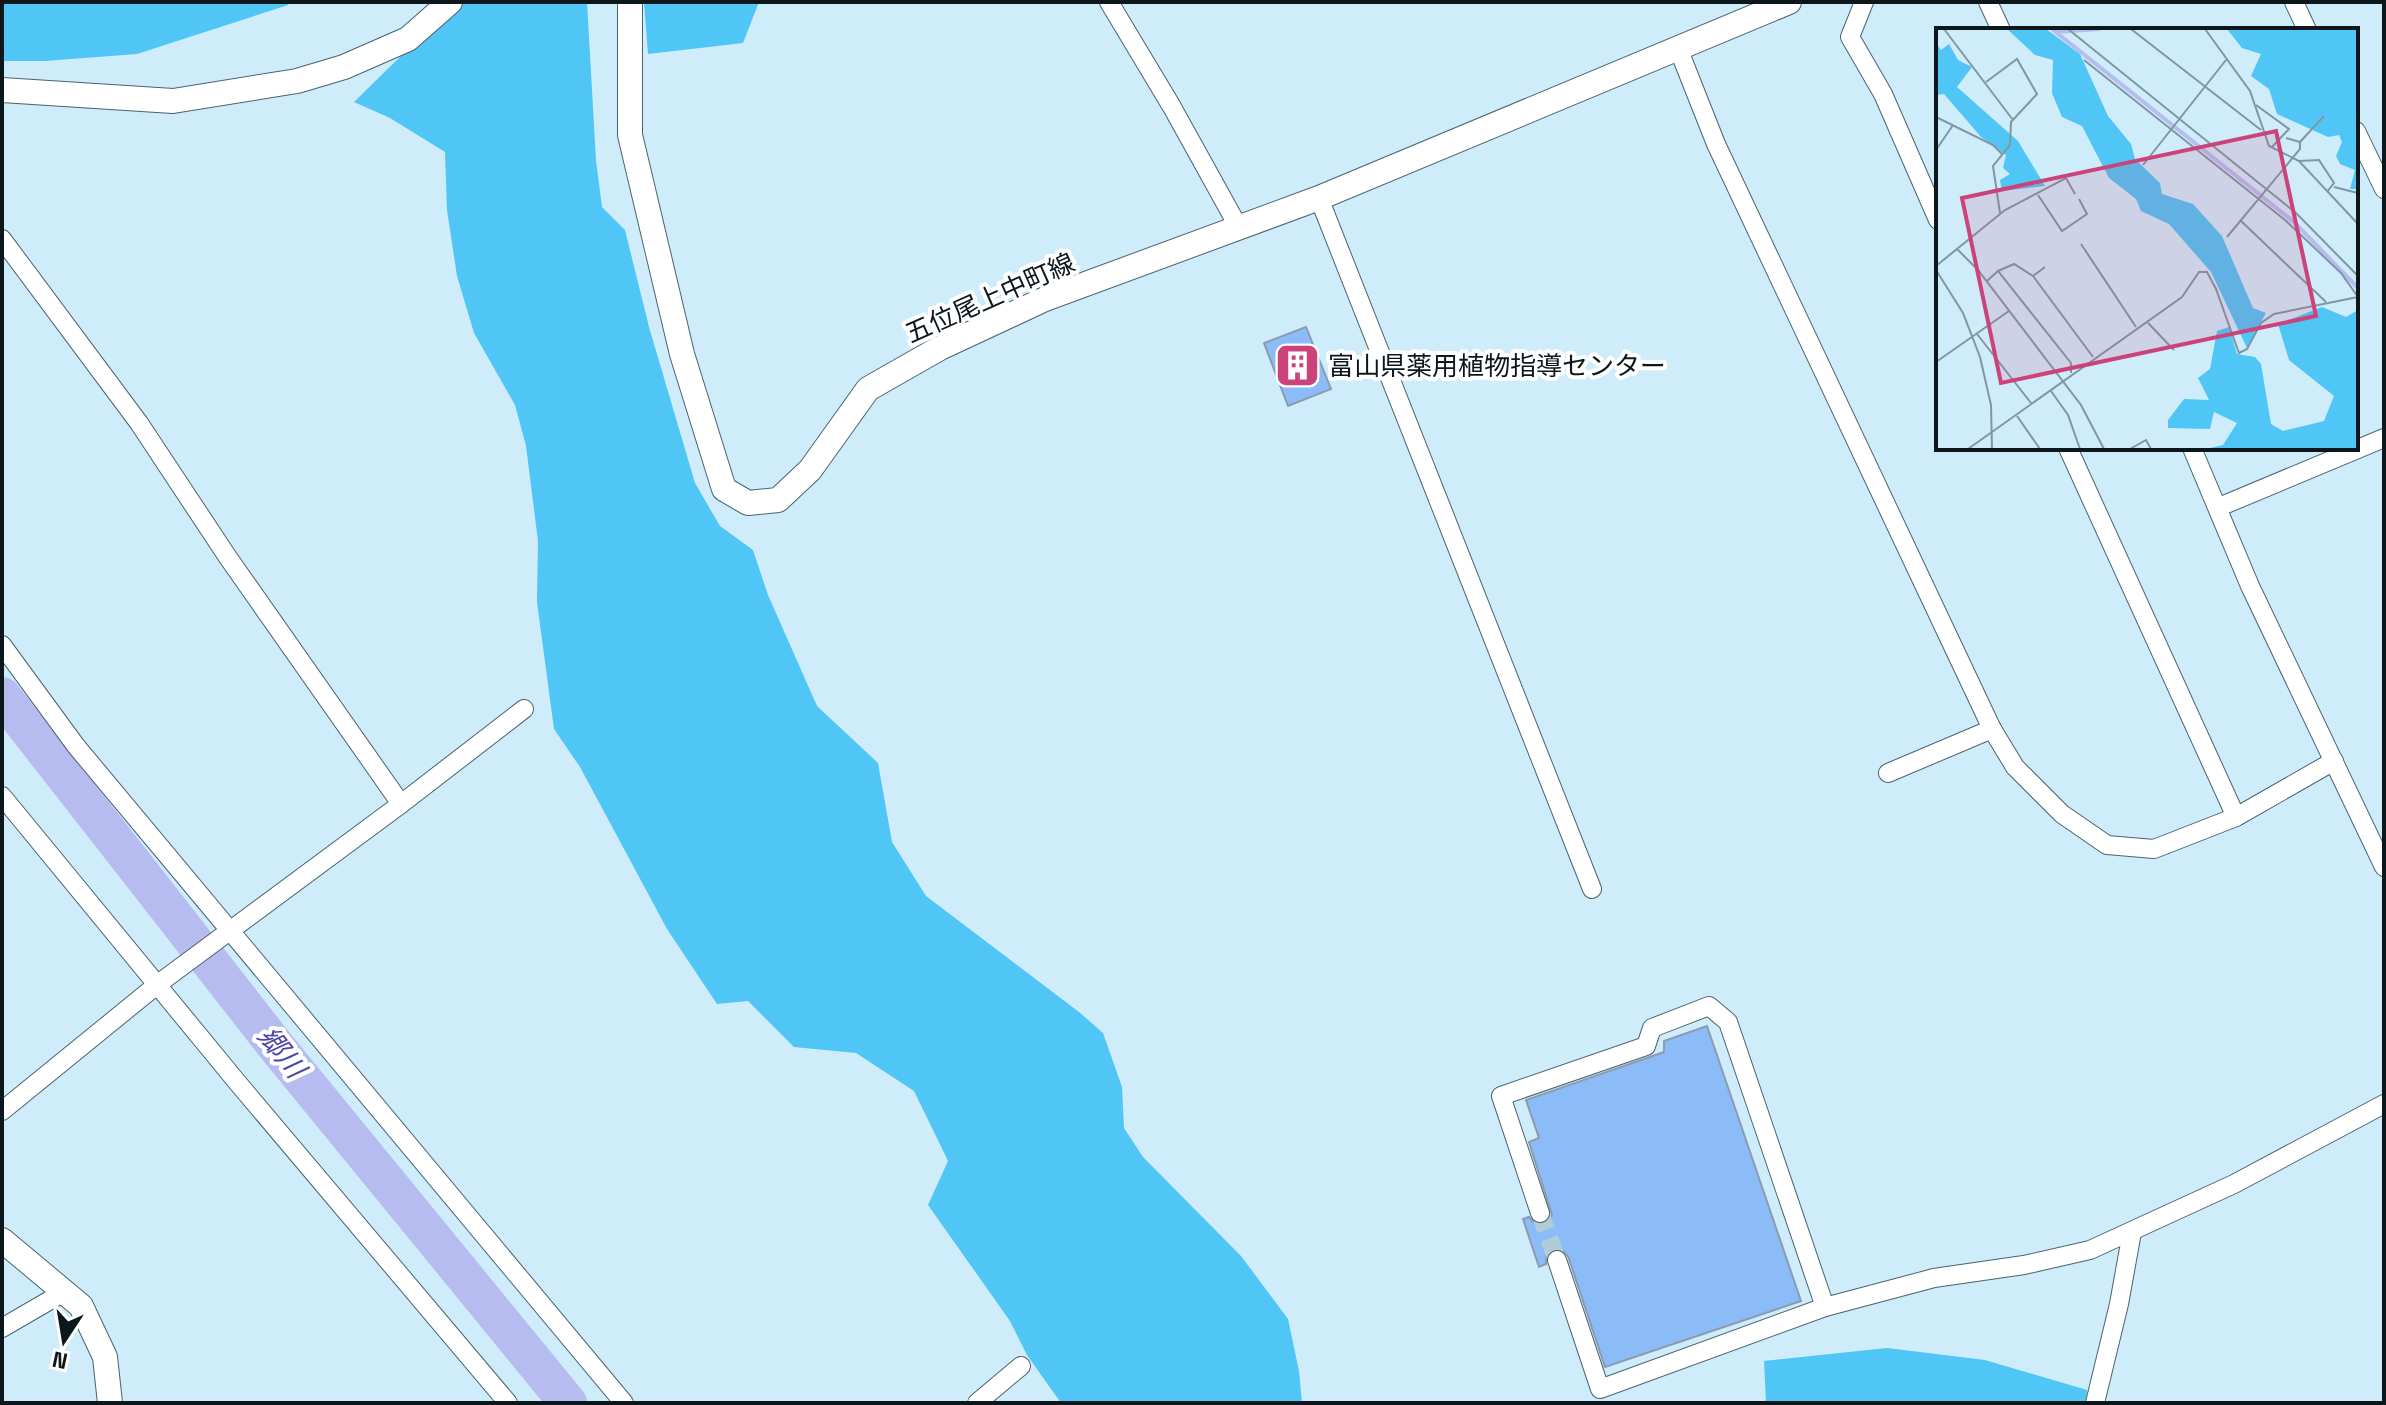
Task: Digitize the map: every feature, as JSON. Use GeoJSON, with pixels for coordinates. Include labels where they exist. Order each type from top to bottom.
{"type":"FeatureCollection","features":[{"type":"Feature","properties":{"kind":"main road"},"geometry":{"type":"LineString","coordinates":[[2,90],[173,101],[297,81],[344,67],[408,39],[450,2]]}},
{"type":"Feature","properties":{"kind":"main road","name":"五位尾上中町線"},"geometry":{"type":"LineString","coordinates":[[630,2],[630,135],[682,354],[713,458],[724,489],[748,503],[778,500],[810,470],[868,389],[940,348],[1045,299],[1319,198],[1789,2]]}},
{"type":"Feature","properties":{"kind":"main road"},"geometry":{"type":"LineString","coordinates":[[2,1240],[81,1306],[105,1357],[110,1403]]}},
{"type":"Feature","properties":{"kind":"street"},"geometry":{"type":"LineString","coordinates":[[1109,2],[1239,228]]}},
{"type":"Feature","properties":{"kind":"street"},"geometry":{"type":"LineString","coordinates":[[1864,2],[1850,37],[1883,94],[1936,215]]}},
{"type":"Feature","properties":{"kind":"street"},"geometry":{"type":"LineString","coordinates":[[1988,2],[2000,28]]}},
{"type":"Feature","properties":{"kind":"street"},"geometry":{"type":"LineString","coordinates":[[2294,2],[2306,28]]}},
{"type":"Feature","properties":{"kind":"street"},"geometry":{"type":"LineString","coordinates":[[1678,48],[1716,144],[1992,729],[2015,767],[2062,814],[2107,845],[2154,849],[2236,817],[2334,761]]}},
{"type":"Feature","properties":{"kind":"street"},"geometry":{"type":"LineString","coordinates":[[2358,135],[2384,189]]}},
{"type":"Feature","properties":{"kind":"street"},"geometry":{"type":"LineString","coordinates":[[1319,198],[1592,889]]}},
{"type":"Feature","properties":{"kind":"street"},"geometry":{"type":"LineString","coordinates":[[2,239],[139,423],[227,556],[401,804]]}},
{"type":"Feature","properties":{"kind":"street"},"geometry":{"type":"LineString","coordinates":[[2358,449],[2384,438]]}},
{"type":"Feature","properties":{"kind":"street"},"geometry":{"type":"LineString","coordinates":[[2069,450],[2236,817]]}},
{"type":"Feature","properties":{"kind":"street"},"geometry":{"type":"LineString","coordinates":[[2193,450],[2250,586],[2384,867]]}},
{"type":"Feature","properties":{"kind":"street"},"geometry":{"type":"LineString","coordinates":[[2219,507],[2355,450]]}},
{"type":"Feature","properties":{"kind":"street"},"geometry":{"type":"LineString","coordinates":[[2,645],[76,746],[624,1403]]}},
{"type":"Feature","properties":{"kind":"street"},"geometry":{"type":"LineString","coordinates":[[2,1111],[158,984],[524,709]]}},
{"type":"Feature","properties":{"kind":"street"},"geometry":{"type":"LineString","coordinates":[[1888,773],[1992,729]]}},
{"type":"Feature","properties":{"kind":"street"},"geometry":{"type":"LineString","coordinates":[[2,796],[237,1082],[508,1403]]}},
{"type":"Feature","properties":{"kind":"street"},"geometry":{"type":"LineString","coordinates":[[1540,1213],[1501,1096],[1646,1046],[1652,1028],[1709,1006],[1728,1022],[1825,1307]]}},
{"type":"Feature","properties":{"kind":"street"},"geometry":{"type":"LineString","coordinates":[[1557,1260],[1600,1389],[1825,1307],[1934,1278],[2024,1265],[2090,1250],[2234,1184],[2384,1104]]}},
{"type":"Feature","properties":{"kind":"street"},"geometry":{"type":"LineString","coordinates":[[2095,1403],[2119,1304],[2132,1232]]}},
{"type":"Feature","properties":{"kind":"street"},"geometry":{"type":"LineString","coordinates":[[2,1328],[64,1292]]}},
{"type":"Feature","properties":{"kind":"street"},"geometry":{"type":"LineString","coordinates":[[977,1403],[1021,1366]]}},
{"type":"Feature","properties":{"kind":"shaded area"},"geometry":{"type":"Polygon","coordinates":[[[2,2],[288,2],[288,5],[137,54],[2,61],[2,2]]]}},
{"type":"Feature","properties":{"kind":"shaded area"},"geometry":{"type":"Polygon","coordinates":[[[456,2],[587,2],[596,161],[602,207],[625,230],[649,327],[695,483],[720,526],[753,550],[768,595],[817,706],[878,763],[892,842],[926,896],[1103,1033],[1122,1087],[1124,1128],[1143,1157],[1241,1256],[1288,1319],[1302,1403],[1061,1403],[1027,1355],[1010,1321],[928,1205],[948,1161],[914,1091],[856,1053],[794,1047],[748,1001],[717,1004],[667,929],[580,767],[554,729],[537,602],[538,541],[526,446],[515,405],[474,333],[457,276],[447,210],[445,152],[390,118],[354,102],[456,2]]]}},
{"type":"Feature","properties":{"kind":"shaded area"},"geometry":{"type":"Polygon","coordinates":[[[644,2],[759,2],[743,43],[648,54],[644,2]]]}},
{"type":"Feature","properties":{"kind":"shaded area"},"geometry":{"type":"Polygon","coordinates":[[[1887,1348],[1985,1360],[2087,1390],[2086,1403],[1766,1403],[1764,1361],[1887,1348]]]}},
{"type":"Feature","properties":{"kind":"building","name":"富山県薬用植物指導センター"},"geometry":{"type":"Polygon","coordinates":[[[1306,327],[1331,389],[1288,406],[1264,343],[1306,327]]]}},
{"type":"Feature","properties":{"kind":"building"},"geometry":{"type":"Polygon","coordinates":[[[1707,1026],[1801,1301],[1605,1367],[1568,1256],[1560,1248],[1552,1249],[1546,1257],[1546,1264],[1539,1267],[1523,1219],[1529,1217],[1543,1225],[1552,1215],[1529,1142],[1539,1138],[1526,1100],[1664,1052],[1664,1041],[1707,1026]]]}},
{"type":"Feature","properties":{"kind":"waterway","name":"郷川"},"geometry":{"type":"LineString","coordinates":[[2,696],[275,1045],[568,1403]]}},
{"type":"Feature","properties":{"kind":"tunnel"},"geometry":{"type":"LineString","coordinates":[[1540,1213],[1557,1260]]}},
{"type":"Feature","properties":{"kind":"place","name":"富山県薬用植物指導センター"},"geometry":{"type":"Point","coordinates":[1297,366]}}]}
